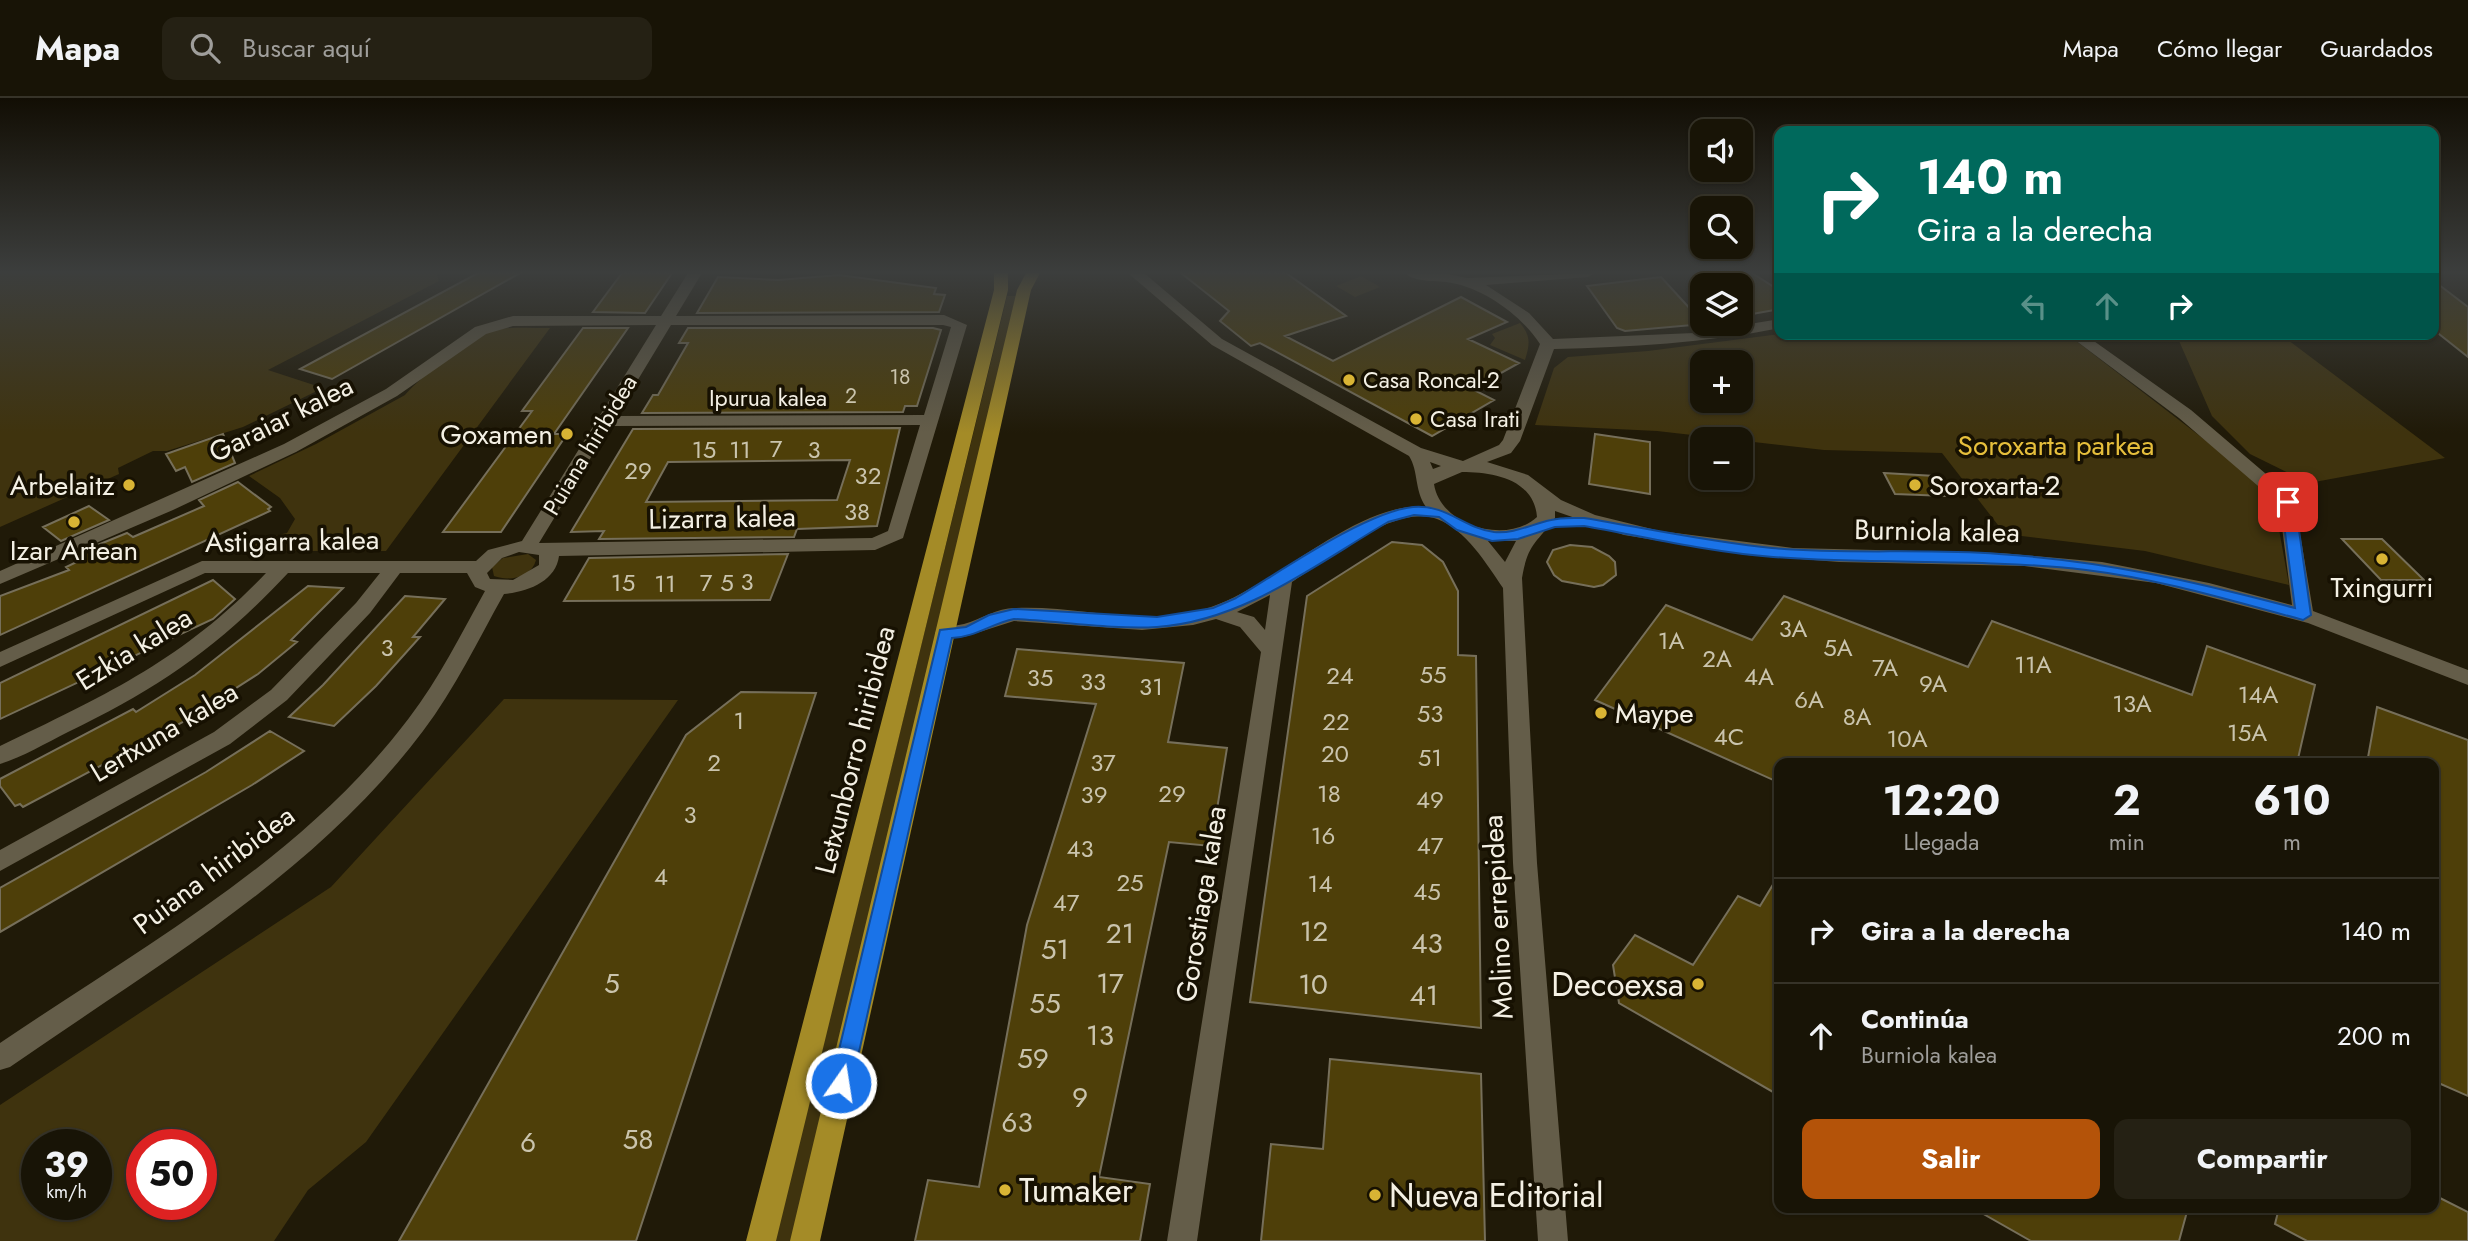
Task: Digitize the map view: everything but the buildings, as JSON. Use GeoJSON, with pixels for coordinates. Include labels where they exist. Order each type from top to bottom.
{"type":"FeatureCollection","features":[{"type":"Feature","properties":{"kind":"main road","name":"Letxunborro hiribidea"},"geometry":{"type":"LineString","coordinates":[[761,1241],[993,326]]}},
{"type":"Feature","properties":{"kind":"main road"},"geometry":{"type":"LineString","coordinates":[[805,1241],[1016,326]]}},
{"type":"Feature","properties":{"kind":"street","name":"Garaiar kalea"},"geometry":{"type":"LineString","coordinates":[[0,578],[250,467],[329,427],[400,387],[480,329],[491,326]]}},
{"type":"Feature","properties":{"kind":"street","name":"Puiana hiribidea"},"geometry":{"type":"LineString","coordinates":[[0,1058],[290,856],[364,785],[417,724],[497,588],[521,584],[541,574],[551,561],[537,547],[605,421],[663,326]]}},
{"type":"Feature","properties":{"kind":"street","name":"Garaiar kalea"},"geometry":{"type":"LineString","coordinates":[[931,420],[959,326]]}},
{"type":"Feature","properties":{"kind":"street"},"geometry":{"type":"LineString","coordinates":[[1198,326],[1217,342],[1415,452],[1463,464],[1491,466],[1515,476]]}},
{"type":"Feature","properties":{"kind":"street"},"geometry":{"type":"LineString","coordinates":[[1538,326],[1548,344]]}},
{"type":"Feature","properties":{"kind":"street"},"geometry":{"type":"LineString","coordinates":[[1548,344],[1631,343],[1765,326]]}},
{"type":"Feature","properties":{"kind":"street"},"geometry":{"type":"LineString","coordinates":[[2082,340],[2185,414],[2288,502],[2303,615]]}},
{"type":"Feature","properties":{"kind":"street"},"geometry":{"type":"LineString","coordinates":[[1427,480],[1442,469],[1505,449],[1511,441],[1531,382],[1548,344]]}},
{"type":"Feature","properties":{"kind":"street","name":"Ipurua kalea"},"geometry":{"type":"LineString","coordinates":[[605,421],[931,420]]}},
{"type":"Feature","properties":{"kind":"street","name":"Lizarra kalea"},"geometry":{"type":"LineString","coordinates":[[480,567],[495,554],[537,547],[876,544],[896,534],[931,420]]}},
{"type":"Feature","properties":{"kind":"street"},"geometry":{"type":"LineString","coordinates":[[1505,449],[1507,463],[1515,476]]}},
{"type":"Feature","properties":{"kind":"street"},"geometry":{"type":"LineString","coordinates":[[1415,452],[1425,465],[1429,498],[1491,555],[1513,589]]}},
{"type":"Feature","properties":{"kind":"street","name":"Burniola kalea"},"geometry":{"type":"LineString","coordinates":[[1515,476],[1566,511],[1599,524]]}},
{"type":"Feature","properties":{"kind":"street"},"geometry":{"type":"LineString","coordinates":[[1536,528],[1548,510],[1539,494]]}},
{"type":"Feature","properties":{"kind":"street"},"geometry":{"type":"LineString","coordinates":[[945,633],[969,632],[994,618],[1014,614],[1157,622],[1217,612],[1391,515],[1414,511],[1443,513]]}},
{"type":"Feature","properties":{"kind":"street","name":"Burniola kalea"},"geometry":{"type":"LineString","coordinates":[[1462,527],[1492,536],[1568,522],[1599,524],[1660,537],[1770,552],[1866,557],[1996,558],[2088,566],[2175,581],[2303,615],[2468,678]]}},
{"type":"Feature","properties":{"kind":"street","name":"Molino errepidea"},"geometry":{"type":"LineString","coordinates":[[1536,528],[1516,557],[1513,589],[1525,863],[1553,1241]]}},
{"type":"Feature","properties":{"kind":"street","name":"Astigarra kalea"},"geometry":{"type":"LineString","coordinates":[[0,660],[189,571],[210,566],[480,567]]}},
{"type":"Feature","properties":{"kind":"street","name":"Lertxuna kalea"},"geometry":{"type":"LineString","coordinates":[[0,861],[222,738],[279,695],[363,608],[394,567]]}},
{"type":"Feature","properties":{"kind":"street"},"geometry":{"type":"LineString","coordinates":[[480,567],[478,578],[497,588]]}},
{"type":"Feature","properties":{"kind":"street","name":"Ezkia kalea"},"geometry":{"type":"LineString","coordinates":[[0,756],[126,692],[179,661],[244,608],[282,568]]}},
{"type":"Feature","properties":{"kind":"street","name":"Gorostiaga kalea"},"geometry":{"type":"LineString","coordinates":[[1182,1241],[1283,577]]}},
{"type":"Feature","properties":{"kind":"street"},"geometry":{"type":"LineString","coordinates":[[1217,612],[1247,622],[1272,650]]}},
{"type":"Feature","properties":{"kind":"green space"},"geometry":{"type":"Polygon","coordinates":[[[0,326],[352,326],[268,370],[323,388],[243,427],[167,451],[153,451],[118,468],[119,474],[0,527],[0,326]]]}},
{"type":"Feature","properties":{"kind":"green space"},"geometry":{"type":"Polygon","coordinates":[[[1000,326],[1009,326],[794,1241],[775,1241],[1000,326]]]}},
{"type":"Feature","properties":{"kind":"green space"},"geometry":{"type":"Polygon","coordinates":[[[1511,326],[1522,326],[1528,340],[1525,360],[1490,345],[1495,338],[1492,334],[1511,326]]]}},
{"type":"Feature","properties":{"kind":"green space"},"geometry":{"type":"Polygon","coordinates":[[[550,328],[386,551],[230,551],[251,541],[287,533],[295,519],[280,498],[249,476],[316,444],[405,395],[463,346],[489,332],[500,329],[550,328]]]}},
{"type":"Feature","properties":{"kind":"green space","name":"Soroxarta parkea"},"geometry":{"type":"Polygon","coordinates":[[[1774,335],[1774,340],[2075,340],[2248,473],[2273,496],[2289,585],[2145,551],[2005,534],[1942,453],[1824,450],[1753,442],[1753,427],[1690,427],[1690,435],[1535,425],[1554,368],[1568,357],[1648,351],[1774,335]]]}},
{"type":"Feature","properties":{"kind":"green space"},"geometry":{"type":"Polygon","coordinates":[[[2179,340],[2288,340],[2445,458],[2309,483],[2250,454],[2212,416],[2179,340]]]}},
{"type":"Feature","properties":{"kind":"green space"},"geometry":{"type":"Polygon","coordinates":[[[528,554],[536,560],[530,571],[513,578],[494,576],[492,567],[503,558],[528,554]]]}},
{"type":"Feature","properties":{"kind":"green space"},"geometry":{"type":"Polygon","coordinates":[[[504,699],[678,700],[366,1142],[308,1190],[274,1241],[0,1241],[0,1105],[331,887],[504,699]]]}},
{"type":"Feature","properties":{"kind":"place","name":"Casa Roncal-2"},"geometry":{"type":"Point","coordinates":[1349,380]}},
{"type":"Feature","properties":{"kind":"place","name":"Casa Irati"},"geometry":{"type":"Point","coordinates":[1416,419]}},
{"type":"Feature","properties":{"kind":"place","name":"Goxamen"},"geometry":{"type":"Point","coordinates":[567,434]}},
{"type":"Feature","properties":{"kind":"place","name":"Arbelaitz"},"geometry":{"type":"Point","coordinates":[129,485]}},
{"type":"Feature","properties":{"kind":"place","name":"Soroxarta-2"},"geometry":{"type":"Point","coordinates":[1915,485]}},
{"type":"Feature","properties":{"kind":"place","name":"Izar Artean"},"geometry":{"type":"Point","coordinates":[74,522]}},
{"type":"Feature","properties":{"kind":"place","name":"Txingurri"},"geometry":{"type":"Point","coordinates":[2382,559]}},
{"type":"Feature","properties":{"kind":"place","name":"Maype"},"geometry":{"type":"Point","coordinates":[1601,713]}},
{"type":"Feature","properties":{"kind":"place","name":"Decoexsa"},"geometry":{"type":"Point","coordinates":[1698,984]}},
{"type":"Feature","properties":{"kind":"place","name":"Tumaker"},"geometry":{"type":"Point","coordinates":[1005,1190]}},
{"type":"Feature","properties":{"kind":"place","name":"Nueva Editorial"},"geometry":{"type":"Point","coordinates":[1375,1195]}},
{"type":"Feature","properties":{"kind":"route"},"geometry":{"type":"LineString","coordinates":[[841,1083],[945,633],[969,632],[994,618],[1014,614],[1157,622],[1188,619],[1217,612],[1242,601],[1383,519],[1414,511],[1443,513],[1462,527],[1501,537],[1518,535],[1554,523],[1584,522],[1660,537],[1770,552],[1866,557],[1996,558],[2088,566],[2175,581],[2303,615],[2292,511],[2288,502]]}}]}
